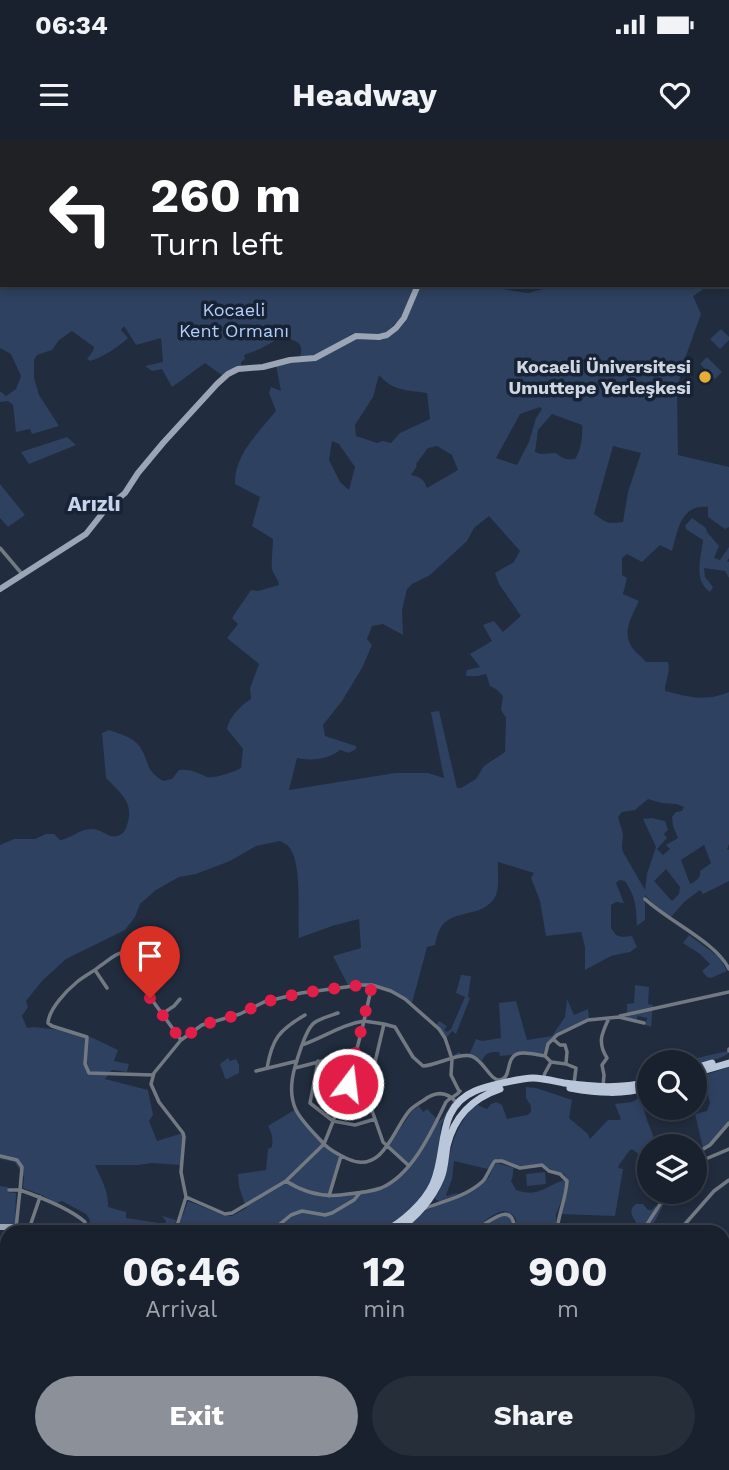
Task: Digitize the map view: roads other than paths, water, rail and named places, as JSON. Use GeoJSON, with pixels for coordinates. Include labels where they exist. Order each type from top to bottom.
{"type":"FeatureCollection","features":[{"type":"Feature","properties":{"kind":"main road"},"geometry":{"type":"LineString","coordinates":[[707,1067],[729,1060]]}},
{"type":"Feature","properties":{"kind":"main road"},"geometry":{"type":"LineString","coordinates":[[393,1225],[422,1201],[431,1188],[439,1165],[444,1127],[459,1098],[501,1082],[527,1078],[603,1088],[637,1086]]}},
{"type":"Feature","properties":{"kind":"main road"},"geometry":{"type":"LineString","coordinates":[[403,1225],[430,1198],[442,1174],[451,1132],[459,1118],[477,1099],[520,1083],[532,1082],[603,1093],[637,1090]]}},
{"type":"Feature","properties":{"kind":"main road"},"geometry":{"type":"LineString","coordinates":[[459,1098],[468,1102],[468,1108]]}},
{"type":"Feature","properties":{"kind":"street"},"geometry":{"type":"LineString","coordinates":[[0,589],[86,534],[105,510],[127,492],[163,443],[228,374],[238,369],[315,358],[356,336],[387,335],[404,318],[417,287]]}},
{"type":"Feature","properties":{"kind":"street"},"geometry":{"type":"LineString","coordinates":[[0,548],[22,574]]}},
{"type":"Feature","properties":{"kind":"street"},"geometry":{"type":"LineString","coordinates":[[645,898],[711,948],[724,960],[729,970]]}},
{"type":"Feature","properties":{"kind":"street"},"geometry":{"type":"LineString","coordinates":[[124,952],[113,956],[77,982],[48,1018],[48,1023],[87,1037],[85,1063],[89,1073],[153,1075]]}},
{"type":"Feature","properties":{"kind":"street"},"geometry":{"type":"LineString","coordinates":[[166,968],[142,986],[181,1040]]}},
{"type":"Feature","properties":{"kind":"street"},"geometry":{"type":"LineString","coordinates":[[95,970],[107,988]]}},
{"type":"Feature","properties":{"kind":"street"},"geometry":{"type":"LineString","coordinates":[[186,1197],[229,1214],[286,1181],[324,1144],[345,1095],[372,985]]}},
{"type":"Feature","properties":{"kind":"street"},"geometry":{"type":"LineString","coordinates":[[178,1225],[186,1197],[181,1172],[183,1133],[159,1102],[151,1084],[153,1075],[181,1040],[202,1025],[240,1014],[264,1002],[301,993],[372,985],[391,991],[416,1007],[439,1029],[452,1059],[452,1076],[459,1098]]}},
{"type":"Feature","properties":{"kind":"street"},"geometry":{"type":"LineString","coordinates":[[608,1018],[729,992]]}},
{"type":"Feature","properties":{"kind":"street"},"geometry":{"type":"LineString","coordinates":[[162,1014],[180,999]]}},
{"type":"Feature","properties":{"kind":"street"},"geometry":{"type":"LineString","coordinates":[[338,1013],[314,1022],[309,1028],[297,1061],[292,1086],[296,1110],[324,1144],[341,1156],[352,1161],[374,1158],[387,1146],[410,1110],[432,1094],[443,1093],[459,1098]]}},
{"type":"Feature","properties":{"kind":"street"},"geometry":{"type":"LineString","coordinates":[[267,1068],[275,1038],[287,1026],[305,1015]]}},
{"type":"Feature","properties":{"kind":"street"},"geometry":{"type":"LineString","coordinates":[[603,1088],[602,1065],[607,1058],[601,1044],[602,1032],[608,1018]]}},
{"type":"Feature","properties":{"kind":"street"},"geometry":{"type":"LineString","coordinates":[[545,1056],[548,1044],[553,1039],[566,1029],[588,1020],[623,1018],[644,1023]]}},
{"type":"Feature","properties":{"kind":"street"},"geometry":{"type":"LineString","coordinates":[[302,1045],[314,1042],[329,1032],[364,1021],[393,1026],[398,1030],[413,1058],[423,1066],[465,1056],[475,1058],[501,1082],[506,1076],[509,1062],[517,1054],[545,1056],[551,1062],[576,1068],[574,1084]]}},
{"type":"Feature","properties":{"kind":"street"},"geometry":{"type":"LineString","coordinates":[[384,1024],[369,1102],[381,1139],[408,1165]]}},
{"type":"Feature","properties":{"kind":"street"},"geometry":{"type":"LineString","coordinates":[[553,1039],[560,1045],[565,1045],[566,1064]]}},
{"type":"Feature","properties":{"kind":"street"},"geometry":{"type":"LineString","coordinates":[[295,1068],[318,1061],[355,1059]]}},
{"type":"Feature","properties":{"kind":"street"},"geometry":{"type":"LineString","coordinates":[[256,1071],[297,1061]]}},
{"type":"Feature","properties":{"kind":"street"},"geometry":{"type":"LineString","coordinates":[[318,1061],[310,1103],[333,1121],[355,1125],[375,1119]]}},
{"type":"Feature","properties":{"kind":"street"},"geometry":{"type":"LineString","coordinates":[[543,1079],[551,1062]]}},
{"type":"Feature","properties":{"kind":"street"},"geometry":{"type":"LineString","coordinates":[[286,1181],[312,1194],[329,1196],[374,1190],[386,1185],[408,1165],[430,1136],[446,1102],[459,1098]]}},
{"type":"Feature","properties":{"kind":"street"},"geometry":{"type":"LineString","coordinates":[[707,1146],[729,1124]]}},
{"type":"Feature","properties":{"kind":"street"},"geometry":{"type":"LineString","coordinates":[[708,1158],[729,1149]]}},
{"type":"Feature","properties":{"kind":"street"},"geometry":{"type":"LineString","coordinates":[[0,1156],[12,1158],[20,1164],[23,1172],[17,1225]]}},
{"type":"Feature","properties":{"kind":"street"},"geometry":{"type":"LineString","coordinates":[[329,1196],[341,1156]]}},
{"type":"Feature","properties":{"kind":"street"},"geometry":{"type":"LineString","coordinates":[[420,1210],[463,1194],[481,1182],[495,1161],[520,1168],[541,1165],[550,1172],[561,1174],[567,1181],[557,1225]]}},
{"type":"Feature","properties":{"kind":"street"},"geometry":{"type":"LineString","coordinates":[[684,1225],[714,1191],[729,1180]]}},
{"type":"Feature","properties":{"kind":"street"},"geometry":{"type":"LineString","coordinates":[[9,1190],[20,1190],[40,1197],[82,1220],[86,1225]]}},
{"type":"Feature","properties":{"kind":"street"},"geometry":{"type":"LineString","coordinates":[[279,1225],[291,1215],[302,1211],[325,1215],[332,1213],[354,1200],[360,1192]]}},
{"type":"Feature","properties":{"kind":"street"},"geometry":{"type":"LineString","coordinates":[[30,1225],[40,1197]]}},
{"type":"Feature","properties":{"kind":"street"},"geometry":{"type":"LineString","coordinates":[[430,1198],[438,1203]]}},
{"type":"Feature","properties":{"kind":"street"},"geometry":{"type":"LineString","coordinates":[[647,1225],[660,1204]]}},
{"type":"Feature","properties":{"kind":"street"},"geometry":{"type":"LineString","coordinates":[[483,1225],[505,1214],[514,1219],[514,1225]]}},
{"type":"Feature","properties":{"kind":"place","name":"Kocaeli Üniversitesi Umuttepe Yerleşkesi"},"geometry":{"type":"Point","coordinates":[705,377]}},
{"type":"Feature","properties":{"kind":"district","name":"Arızlı"},"geometry":{"type":"Point","coordinates":[94,504]}},
{"type":"Feature","properties":{"kind":"park label","name":"Kocaeli Kent Ormanı"},"geometry":{"type":"Point","coordinates":[234,320]}}]}
